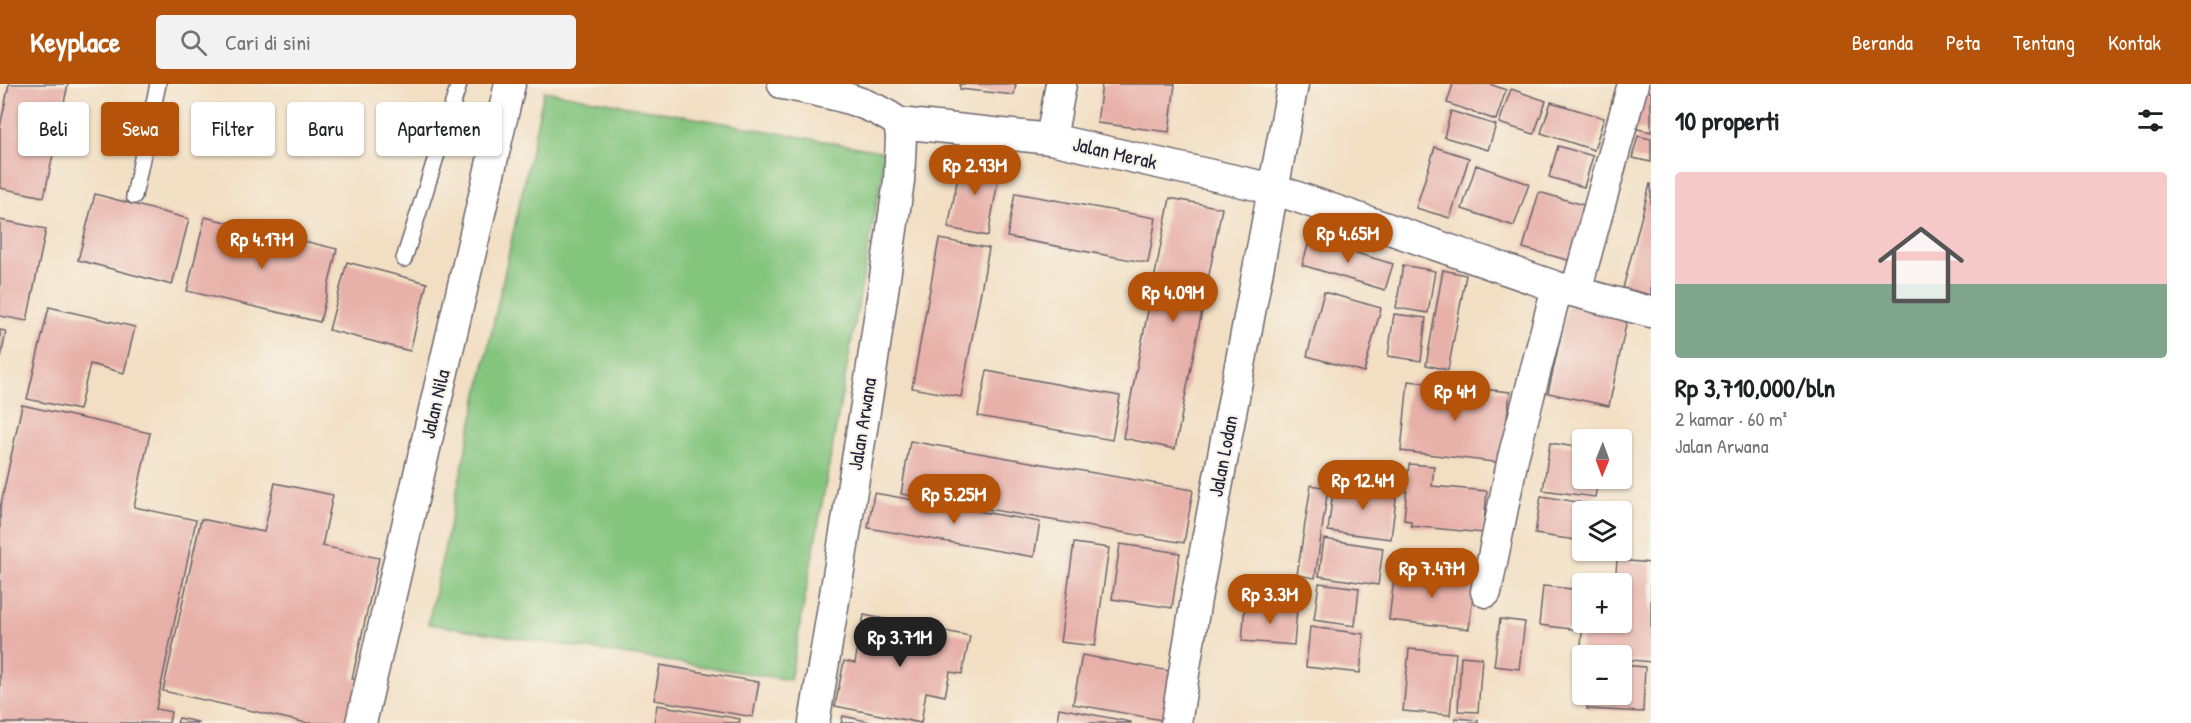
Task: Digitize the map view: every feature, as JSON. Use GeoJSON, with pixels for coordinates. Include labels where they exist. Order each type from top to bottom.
{"type":"FeatureCollection","features":[{"type":"Feature","properties":{"kind":"street","name":"Jalan Nila"},"geometry":{"type":"LineString","coordinates":[[361,723],[510,84]]}},
{"type":"Feature","properties":{"kind":"street","name":"Jalan Merak"},"geometry":{"type":"LineString","coordinates":[[783,84],[841,96],[883,111],[899,123],[1051,139],[1274,189],[1566,289],[1651,312]]}},
{"type":"Feature","properties":{"kind":"street"},"geometry":{"type":"LineString","coordinates":[[1051,139],[1061,84]]}},
{"type":"Feature","properties":{"kind":"street","name":"Jalan Lodan"},"geometry":{"type":"LineString","coordinates":[[1176,723],[1196,599],[1293,84]]}},
{"type":"Feature","properties":{"kind":"street"},"geometry":{"type":"LineString","coordinates":[[1486,591],[1513,458],[1633,84]]}},
{"type":"Feature","properties":{"kind":"street","name":"Jalan Arwana"},"geometry":{"type":"LineString","coordinates":[[814,723],[870,380],[895,204],[900,148],[899,123]]}},
{"type":"Feature","properties":{"kind":"lane"},"geometry":{"type":"LineString","coordinates":[[134,196],[159,84]]}},
{"type":"Feature","properties":{"kind":"lane"},"geometry":{"type":"LineString","coordinates":[[404,259],[459,84]]}},
{"type":"Feature","properties":{"kind":"green space"},"geometry":{"type":"Polygon","coordinates":[[[544,91],[886,152],[790,680],[428,624],[544,91]]]}},
{"type":"Feature","properties":{"kind":"building"},"geometry":{"type":"Polygon","coordinates":[[[9,84],[68,84],[64,102],[18,102],[18,156],[53,156],[44,197],[0,188],[0,127],[9,84]]]}},
{"type":"Feature","properties":{"kind":"building"},"geometry":{"type":"Polygon","coordinates":[[[960,84],[1016,84],[1014,95],[960,89],[960,84]]]}},
{"type":"Feature","properties":{"kind":"building"},"geometry":{"type":"Polygon","coordinates":[[[1102,84],[1175,84],[1169,132],[1097,123],[1102,84]]]}},
{"type":"Feature","properties":{"kind":"building"},"geometry":{"type":"Polygon","coordinates":[[[1453,84],[1490,84],[1506,90],[1496,120],[1447,103],[1453,84]]]}},
{"type":"Feature","properties":{"kind":"building"},"geometry":{"type":"Polygon","coordinates":[[[1511,89],[1546,101],[1534,134],[1499,123],[1511,89]]]}},
{"type":"Feature","properties":{"kind":"building"},"geometry":{"type":"Polygon","coordinates":[[[1642,90],[1651,92],[1651,132],[1633,128],[1642,90]]]}},
{"type":"Feature","properties":{"kind":"building"},"geometry":{"type":"Polygon","coordinates":[[[1551,102],[1604,118],[1594,150],[1541,133],[1551,102]]]}},
{"type":"Feature","properties":{"kind":"building"},"geometry":{"type":"Polygon","coordinates":[[[1451,111],[1496,125],[1488,150],[1444,137],[1451,111]]]}},
{"type":"Feature","properties":{"kind":"building"},"geometry":{"type":"Polygon","coordinates":[[[1638,136],[1651,139],[1651,162],[1632,158],[1638,136]]]}},
{"type":"Feature","properties":{"kind":"building"},"geometry":{"type":"Polygon","coordinates":[[[1558,146],[1593,156],[1584,187],[1549,177],[1558,146]]]}},
{"type":"Feature","properties":{"kind":"building"},"geometry":{"type":"Polygon","coordinates":[[[1435,147],[1469,158],[1450,218],[1416,208],[1435,147]]]}},
{"type":"Feature","properties":{"kind":"building"},"geometry":{"type":"Polygon","coordinates":[[[962,156],[1001,164],[988,236],[948,228],[962,156]]]}},
{"type":"Feature","properties":{"kind":"building"},"geometry":{"type":"Polygon","coordinates":[[[1476,165],[1529,184],[1514,226],[1462,209],[1476,165]]]}},
{"type":"Feature","properties":{"kind":"building"},"geometry":{"type":"Polygon","coordinates":[[[1651,184],[1651,295],[1623,288],[1651,184]]]}},
{"type":"Feature","properties":{"kind":"building"},"geometry":{"type":"Polygon","coordinates":[[[1539,192],[1594,208],[1579,263],[1523,248],[1539,192]]]}},
{"type":"Feature","properties":{"kind":"building"},"geometry":{"type":"Polygon","coordinates":[[[1015,193],[1156,218],[1148,263],[1007,237],[1015,193]]]}},
{"type":"Feature","properties":{"kind":"building"},"geometry":{"type":"Polygon","coordinates":[[[95,194],[189,219],[172,285],[78,260],[95,194]]]}},
{"type":"Feature","properties":{"kind":"building"},"geometry":{"type":"Polygon","coordinates":[[[1170,198],[1222,208],[1175,449],[1123,438],[1170,198]]]}},
{"type":"Feature","properties":{"kind":"building"},"geometry":{"type":"Polygon","coordinates":[[[205,217],[337,249],[320,322],[187,291],[205,217]]]}},
{"type":"Feature","properties":{"kind":"building"},"geometry":{"type":"Polygon","coordinates":[[[0,220],[46,229],[27,321],[0,316],[0,220]]]}},
{"type":"Feature","properties":{"kind":"building"},"geometry":{"type":"Polygon","coordinates":[[[939,239],[989,248],[961,397],[912,388],[939,239]]]}},
{"type":"Feature","properties":{"kind":"building"},"geometry":{"type":"Polygon","coordinates":[[[1310,239],[1393,264],[1385,290],[1302,265],[1310,239]]]}},
{"type":"Feature","properties":{"kind":"building"},"geometry":{"type":"Polygon","coordinates":[[[347,262],[427,283],[410,351],[329,330],[347,262]]]}},
{"type":"Feature","properties":{"kind":"building"},"geometry":{"type":"Polygon","coordinates":[[[1403,265],[1435,271],[1428,313],[1396,308],[1403,265]]]}},
{"type":"Feature","properties":{"kind":"building"},"geometry":{"type":"Polygon","coordinates":[[[1443,270],[1466,275],[1448,370],[1426,365],[1443,270]]]}},
{"type":"Feature","properties":{"kind":"building"},"geometry":{"type":"Polygon","coordinates":[[[1324,292],[1381,308],[1364,372],[1307,356],[1324,292]]]}},
{"type":"Feature","properties":{"kind":"building"},"geometry":{"type":"Polygon","coordinates":[[[1568,303],[1628,315],[1609,406],[1548,393],[1568,303]]]}},
{"type":"Feature","properties":{"kind":"building"},"geometry":{"type":"Polygon","coordinates":[[[49,307],[135,327],[124,373],[90,364],[79,410],[27,399],[49,307]]]}},
{"type":"Feature","properties":{"kind":"building"},"geometry":{"type":"Polygon","coordinates":[[[1394,314],[1426,318],[1421,361],[1388,356],[1394,314]]]}},
{"type":"Feature","properties":{"kind":"building"},"geometry":{"type":"Polygon","coordinates":[[[0,330],[6,331],[1,358],[0,358],[0,330]]]}},
{"type":"Feature","properties":{"kind":"building"},"geometry":{"type":"Polygon","coordinates":[[[987,371],[1120,396],[1112,440],[978,416],[987,371]]]}},
{"type":"Feature","properties":{"kind":"building"},"geometry":{"type":"Polygon","coordinates":[[[1408,381],[1510,392],[1502,463],[1401,451],[1408,381]]]}},
{"type":"Feature","properties":{"kind":"building"},"geometry":{"type":"Polygon","coordinates":[[[22,405],[150,433],[134,507],[196,520],[156,709],[171,712],[169,723],[0,723],[0,508],[22,405]]]}},
{"type":"Feature","properties":{"kind":"building"},"geometry":{"type":"Polygon","coordinates":[[[910,441],[1193,490],[1184,543],[901,494],[910,441]]]}},
{"type":"Feature","properties":{"kind":"building"},"geometry":{"type":"Polygon","coordinates":[[[1550,443],[1572,446],[1572,489],[1596,489],[1595,497],[1543,490],[1550,443]]]}},
{"type":"Feature","properties":{"kind":"building"},"geometry":{"type":"Polygon","coordinates":[[[1409,464],[1434,466],[1432,486],[1487,491],[1483,533],[1411,526],[1411,521],[1404,520],[1409,464]]]}},
{"type":"Feature","properties":{"kind":"building"},"geometry":{"type":"Polygon","coordinates":[[[275,483],[333,495],[322,546],[379,558],[352,679],[365,681],[356,723],[307,723],[163,691],[201,519],[264,532],[275,483]]]}},
{"type":"Feature","properties":{"kind":"building"},"geometry":{"type":"Polygon","coordinates":[[[1334,483],[1397,491],[1391,539],[1328,531],[1334,483]]]}},
{"type":"Feature","properties":{"kind":"building"},"geometry":{"type":"Polygon","coordinates":[[[1311,485],[1328,488],[1315,578],[1297,575],[1311,485]]]}},
{"type":"Feature","properties":{"kind":"building"},"geometry":{"type":"Polygon","coordinates":[[[874,493],[1040,522],[1034,557],[868,528],[874,493]]]}},
{"type":"Feature","properties":{"kind":"building"},"geometry":{"type":"Polygon","coordinates":[[[1541,496],[1572,501],[1572,540],[1535,534],[1541,496]]]}},
{"type":"Feature","properties":{"kind":"building"},"geometry":{"type":"Polygon","coordinates":[[[1324,539],[1383,548],[1378,585],[1319,576],[1324,539]]]}},
{"type":"Feature","properties":{"kind":"building"},"geometry":{"type":"Polygon","coordinates":[[[1074,543],[1109,548],[1095,646],[1060,642],[1074,543]]]}},
{"type":"Feature","properties":{"kind":"building"},"geometry":{"type":"Polygon","coordinates":[[[1120,544],[1180,553],[1172,608],[1112,599],[1120,544]]]}},
{"type":"Feature","properties":{"kind":"building"},"geometry":{"type":"Polygon","coordinates":[[[1617,561],[1651,563],[1651,662],[1632,660],[1632,645],[1581,645],[1582,633],[1632,633],[1632,573],[1616,573],[1617,561]]]}},
{"type":"Feature","properties":{"kind":"building"},"geometry":{"type":"Polygon","coordinates":[[[1395,569],[1475,578],[1469,629],[1389,620],[1395,569]]]}},
{"type":"Feature","properties":{"kind":"building"},"geometry":{"type":"Polygon","coordinates":[[[1319,583],[1359,588],[1355,626],[1314,620],[1319,583]]]}},
{"type":"Feature","properties":{"kind":"building"},"geometry":{"type":"Polygon","coordinates":[[[1543,586],[1572,589],[1572,629],[1539,625],[1543,586]]]}},
{"type":"Feature","properties":{"kind":"building"},"geometry":{"type":"Polygon","coordinates":[[[1245,605],[1297,609],[1294,645],[1242,641],[1245,605]]]}},
{"type":"Feature","properties":{"kind":"building"},"geometry":{"type":"Polygon","coordinates":[[[864,615],[970,636],[962,674],[950,672],[945,696],[926,692],[921,723],[835,706],[844,661],[855,663],[864,615]]]}},
{"type":"Feature","properties":{"kind":"building"},"geometry":{"type":"Polygon","coordinates":[[[1500,619],[1525,622],[1519,669],[1494,666],[1500,619]]]}},
{"type":"Feature","properties":{"kind":"building"},"geometry":{"type":"Polygon","coordinates":[[[1310,627],[1364,634],[1360,673],[1306,667],[1310,627]]]}},
{"type":"Feature","properties":{"kind":"building"},"geometry":{"type":"Polygon","coordinates":[[[1409,649],[1456,653],[1450,715],[1403,711],[1409,649]]]}},
{"type":"Feature","properties":{"kind":"building"},"geometry":{"type":"Polygon","coordinates":[[[1082,655],[1175,672],[1167,721],[1073,704],[1082,655]]]}},
{"type":"Feature","properties":{"kind":"building"},"geometry":{"type":"Polygon","coordinates":[[[1461,656],[1482,658],[1478,712],[1458,711],[1461,656]]]}},
{"type":"Feature","properties":{"kind":"building"},"geometry":{"type":"Polygon","coordinates":[[[660,665],[759,682],[753,717],[654,700],[660,665]]]}},
{"type":"Feature","properties":{"kind":"building"},"geometry":{"type":"Polygon","coordinates":[[[1632,666],[1645,667],[1643,712],[1587,709],[1587,705],[1632,705],[1632,666]]]}},
{"type":"Feature","properties":{"kind":"building"},"geometry":{"type":"Polygon","coordinates":[[[657,705],[740,719],[739,723],[654,723],[657,705]]]}},
{"type":"Feature","properties":{"kind":"building"},"geometry":{"type":"Polygon","coordinates":[[[1059,708],[1131,722],[1131,723],[1057,723],[1059,708]]]}},
{"type":"Feature","properties":{"kind":"building"},"geometry":{"type":"Polygon","coordinates":[[[843,716],[871,722],[871,723],[841,723],[843,716]]]}},
{"type":"Feature","properties":{"kind":"building"},"geometry":{"type":"Polygon","coordinates":[[[179,718],[198,722],[198,723],[177,723],[179,718]]]}},
{"type":"Feature","properties":{"kind":"building"},"geometry":{"type":"Polygon","coordinates":[[[1455,718],[1478,720],[1478,723],[1455,723],[1455,718]]]}}]}
